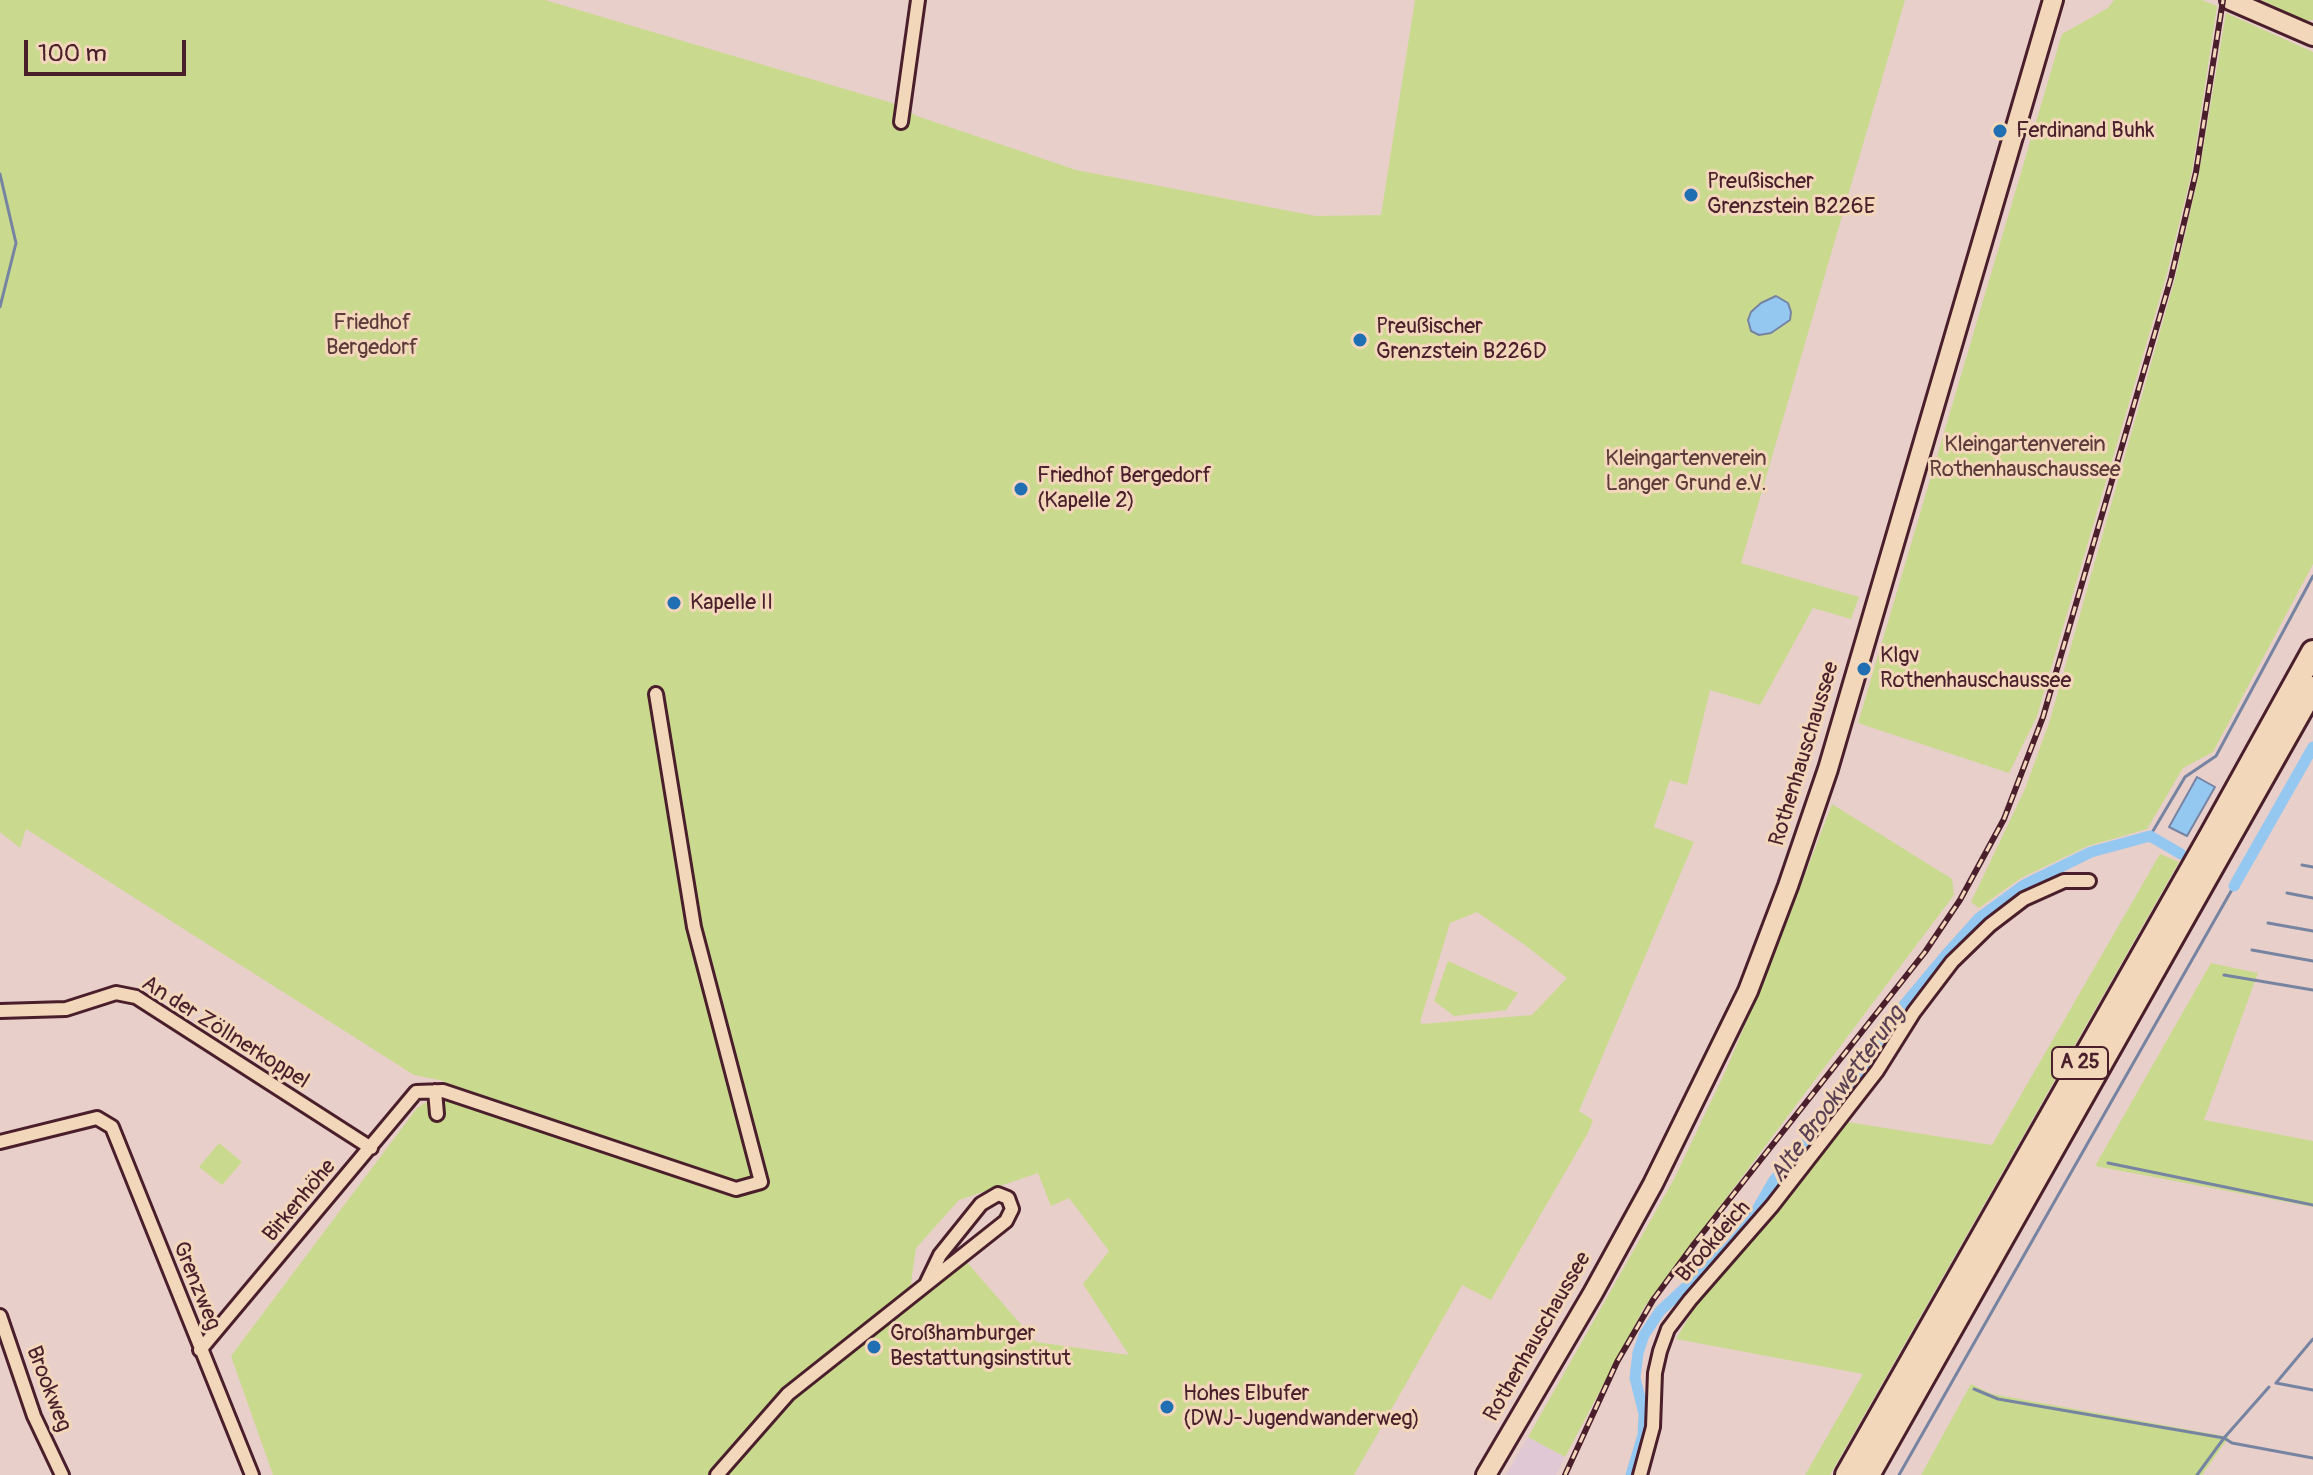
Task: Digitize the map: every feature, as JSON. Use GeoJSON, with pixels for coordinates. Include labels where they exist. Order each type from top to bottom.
{"type":"FeatureCollection","features":[{"type":"Feature","properties":{"kind":"highway","name":"A 25"},"geometry":{"type":"LineString","coordinates":[[1847,1475],[2313,652]]}},
{"type":"Feature","properties":{"kind":"highway","name":"A 25"},"geometry":{"type":"LineString","coordinates":[[1868,1475],[2313,688]]}},
{"type":"Feature","properties":{"kind":"main road","name":"Rothenhauschaussee"},"geometry":{"type":"LineString","coordinates":[[1486,1475],[1653,1184],[1748,991],[1828,769],[2053,0]]}},
{"type":"Feature","properties":{"kind":"main road"},"geometry":{"type":"LineString","coordinates":[[2230,0],[2313,36]]}},
{"type":"Feature","properties":{"kind":"street"},"geometry":{"type":"LineString","coordinates":[[901,122],[918,0]]}},
{"type":"Feature","properties":{"kind":"street"},"geometry":{"type":"LineString","coordinates":[[437,1114],[435,1091],[511,1113],[736,1189],[761,1182],[694,927],[656,694]]}},
{"type":"Feature","properties":{"kind":"street","name":"Brookdeich"},"geometry":{"type":"LineString","coordinates":[[1640,1475],[1653,1427],[1655,1373],[1668,1329],[1782,1194],[1877,1071],[1914,1012],[1952,962],[1990,925],[2024,899],[2064,881],[2089,881]]}},
{"type":"Feature","properties":{"kind":"street","name":"An der Zöllnerkoppel"},"geometry":{"type":"LineString","coordinates":[[0,1011],[66,1009],[116,993],[136,997],[371,1148]]}},
{"type":"Feature","properties":{"kind":"street","name":"Birkenhöhe"},"geometry":{"type":"LineString","coordinates":[[200,1350],[416,1092],[435,1091]]}},
{"type":"Feature","properties":{"kind":"street","name":"Grenzweg"},"geometry":{"type":"LineString","coordinates":[[0,1142],[97,1118],[112,1127],[252,1475]]}},
{"type":"Feature","properties":{"kind":"street"},"geometry":{"type":"LineString","coordinates":[[717,1475],[788,1394],[1006,1221],[1012,1209],[1008,1198],[998,1194],[981,1204],[940,1255],[927,1282]]}},
{"type":"Feature","properties":{"kind":"street","name":"Brookweg"},"geometry":{"type":"LineString","coordinates":[[0,1316],[34,1416],[62,1475]]}},
{"type":"Feature","properties":{"kind":"shaded area"},"geometry":{"type":"Polygon","coordinates":[[[1528,1437],[1565,1457],[1556,1475],[1506,1475],[1528,1437]]]}},
{"type":"Feature","properties":{"kind":"green space"},"geometry":{"type":"Polygon","coordinates":[[[0,0],[545,0],[892,103],[917,116],[1076,170],[1316,216],[1381,215],[1415,0],[1905,0],[1741,563],[1859,597],[1851,619],[1813,608],[1760,705],[1710,690],[1687,785],[1670,780],[1654,827],[1694,842],[1579,1111],[1593,1120],[1588,1133],[1491,1300],[1462,1285],[1354,1475],[724,1475],[793,1396],[965,1260],[1036,1342],[1129,1355],[1083,1284],[1109,1251],[1069,1198],[1051,1206],[1038,1173],[959,1200],[916,1248],[910,1290],[787,1387],[709,1475],[273,1475],[231,1356],[417,1108],[442,1096],[444,1081],[414,1075],[26,829],[20,848],[0,832],[0,0]],[[1477,912],[1450,923],[1420,1022],[1532,1015],[1567,978],[1477,912]]]}},
{"type":"Feature","properties":{"kind":"green space","name":"Kleingartenverein Rothenhauschaussee"},"geometry":{"type":"Polygon","coordinates":[[[2114,0],[2202,0],[2217,6],[2192,171],[2166,277],[2037,716],[2009,773],[1858,723],[2062,34],[2108,8],[2114,0]]]}},
{"type":"Feature","properties":{"kind":"green space"},"geometry":{"type":"Polygon","coordinates":[[[2261,0],[2313,0],[2313,20],[2306,21],[2261,0]]]}},
{"type":"Feature","properties":{"kind":"green space"},"geometry":{"type":"Polygon","coordinates":[[[2226,13],[2313,52],[2313,564],[2213,752],[2183,768],[2147,829],[2088,846],[2021,878],[1979,908],[1971,902],[2025,789],[2050,720],[2175,279],[2199,173],[2226,13]]]}},
{"type":"Feature","properties":{"kind":"green space"},"geometry":{"type":"Polygon","coordinates":[[[1832,804],[1952,879],[1954,895],[1645,1306],[1565,1457],[1528,1437],[1674,1179],[1726,1070],[1832,804]]]}},
{"type":"Feature","properties":{"kind":"green space"},"geometry":{"type":"Polygon","coordinates":[[[2160,854],[2179,862],[1830,1475],[1805,1475],[1863,1374],[1676,1339],[1696,1305],[1778,1212],[1847,1122],[1992,1145],[2160,854]]]}},
{"type":"Feature","properties":{"kind":"green space"},"geometry":{"type":"Polygon","coordinates":[[[1448,961],[1518,993],[1506,1010],[1454,1016],[1434,1001],[1448,961]]]}},
{"type":"Feature","properties":{"kind":"green space"},"geometry":{"type":"Polygon","coordinates":[[[2211,963],[2258,973],[2204,1120],[2313,1141],[2313,1207],[2095,1166],[2211,963]]]}},
{"type":"Feature","properties":{"kind":"green space"},"geometry":{"type":"Polygon","coordinates":[[[219,1143],[242,1162],[222,1185],[199,1167],[219,1143]]]}},
{"type":"Feature","properties":{"kind":"green space"},"geometry":{"type":"Polygon","coordinates":[[[1971,1384],[1992,1394],[2229,1437],[2202,1475],[1921,1475],[1971,1384]]]}},
{"type":"Feature","properties":{"kind":"water"},"geometry":{"type":"Polygon","coordinates":[[[1776,296],[1788,303],[1790,320],[1771,333],[1759,335],[1751,331],[1748,320],[1751,312],[1776,296]]]}},
{"type":"Feature","properties":{"kind":"water"},"geometry":{"type":"Polygon","coordinates":[[[2197,777],[2215,787],[2187,836],[2169,827],[2197,777]]]}},
{"type":"Feature","properties":{"kind":"waterway"},"geometry":{"type":"LineString","coordinates":[[0,174],[16,243],[0,307]]}},
{"type":"Feature","properties":{"kind":"waterway"},"geometry":{"type":"LineString","coordinates":[[2150,836],[2185,777],[2216,756],[2313,576]]}},
{"type":"Feature","properties":{"kind":"waterway"},"geometry":{"type":"LineString","coordinates":[[2234,886],[2313,747]]}},
{"type":"Feature","properties":{"kind":"waterway","name":"Alte Brookwetterung"},"geometry":{"type":"LineString","coordinates":[[1631,1475],[1643,1435],[1644,1414],[1635,1378],[1644,1335],[1660,1311],[1730,1246],[1750,1222],[1774,1180],[1823,1124],[1867,1065],[1884,1029],[1945,956],[1979,918],[2024,885],[2091,852],[2150,836],[2181,854]]}},
{"type":"Feature","properties":{"kind":"waterway"},"geometry":{"type":"LineString","coordinates":[[2302,865],[2313,867]]}},
{"type":"Feature","properties":{"kind":"waterway"},"geometry":{"type":"LineString","coordinates":[[1899,1475],[2234,886]]}},
{"type":"Feature","properties":{"kind":"waterway"},"geometry":{"type":"LineString","coordinates":[[2287,893],[2313,898]]}},
{"type":"Feature","properties":{"kind":"waterway"},"geometry":{"type":"LineString","coordinates":[[2268,923],[2313,931]]}},
{"type":"Feature","properties":{"kind":"waterway"},"geometry":{"type":"LineString","coordinates":[[2252,950],[2313,961]]}},
{"type":"Feature","properties":{"kind":"waterway"},"geometry":{"type":"LineString","coordinates":[[2224,975],[2313,990]]}},
{"type":"Feature","properties":{"kind":"waterway"},"geometry":{"type":"LineString","coordinates":[[2108,1163],[2313,1205]]}},
{"type":"Feature","properties":{"kind":"waterway"},"geometry":{"type":"LineString","coordinates":[[2313,1339],[2276,1383],[2313,1390]]}},
{"type":"Feature","properties":{"kind":"waterway"},"geometry":{"type":"LineString","coordinates":[[2197,1475],[2224,1438],[2269,1387]]}},
{"type":"Feature","properties":{"kind":"waterway"},"geometry":{"type":"LineString","coordinates":[[1974,1389],[1998,1399],[2224,1438],[2232,1443],[2313,1458]]}},
{"type":"Feature","properties":{"kind":"railway"},"geometry":{"type":"LineString","coordinates":[[1565,1475],[1617,1362],[1653,1300],[1925,952],[1960,900],[2004,819],[2043,717],[2171,278],[2196,172],[2223,0]]}},
{"type":"Feature","properties":{"kind":"place","name":"Ferdinand Buhk"},"geometry":{"type":"Point","coordinates":[2000,131]}},
{"type":"Feature","properties":{"kind":"place","name":"Preußischer Grenzstein B226E"},"geometry":{"type":"Point","coordinates":[1691,195]}},
{"type":"Feature","properties":{"kind":"place","name":"Preußischer Grenzstein B226D"},"geometry":{"type":"Point","coordinates":[1360,340]}},
{"type":"Feature","properties":{"kind":"place","name":"Friedhof Bergedorf (Kapelle 2)"},"geometry":{"type":"Point","coordinates":[1021,489]}},
{"type":"Feature","properties":{"kind":"place","name":"Kapelle II"},"geometry":{"type":"Point","coordinates":[674,603]}},
{"type":"Feature","properties":{"kind":"place","name":"Klgv Rothenhauschaussee"},"geometry":{"type":"Point","coordinates":[1864,669]}},
{"type":"Feature","properties":{"kind":"place","name":"Großhamburger Bestattungsinstitut"},"geometry":{"type":"Point","coordinates":[874,1347]}},
{"type":"Feature","properties":{"kind":"place","name":"Hohes Elbufer (DWJ-Jugendwanderweg)"},"geometry":{"type":"Point","coordinates":[1167,1407]}},
{"type":"Feature","properties":{"kind":"park label","name":"Friedhof Bergedorf"},"geometry":{"type":"Point","coordinates":[372,336]}},
{"type":"Feature","properties":{"kind":"park label","name":"Kleingartenverein Langer Grund e.V."},"geometry":{"type":"Point","coordinates":[1686,472]}}]}
